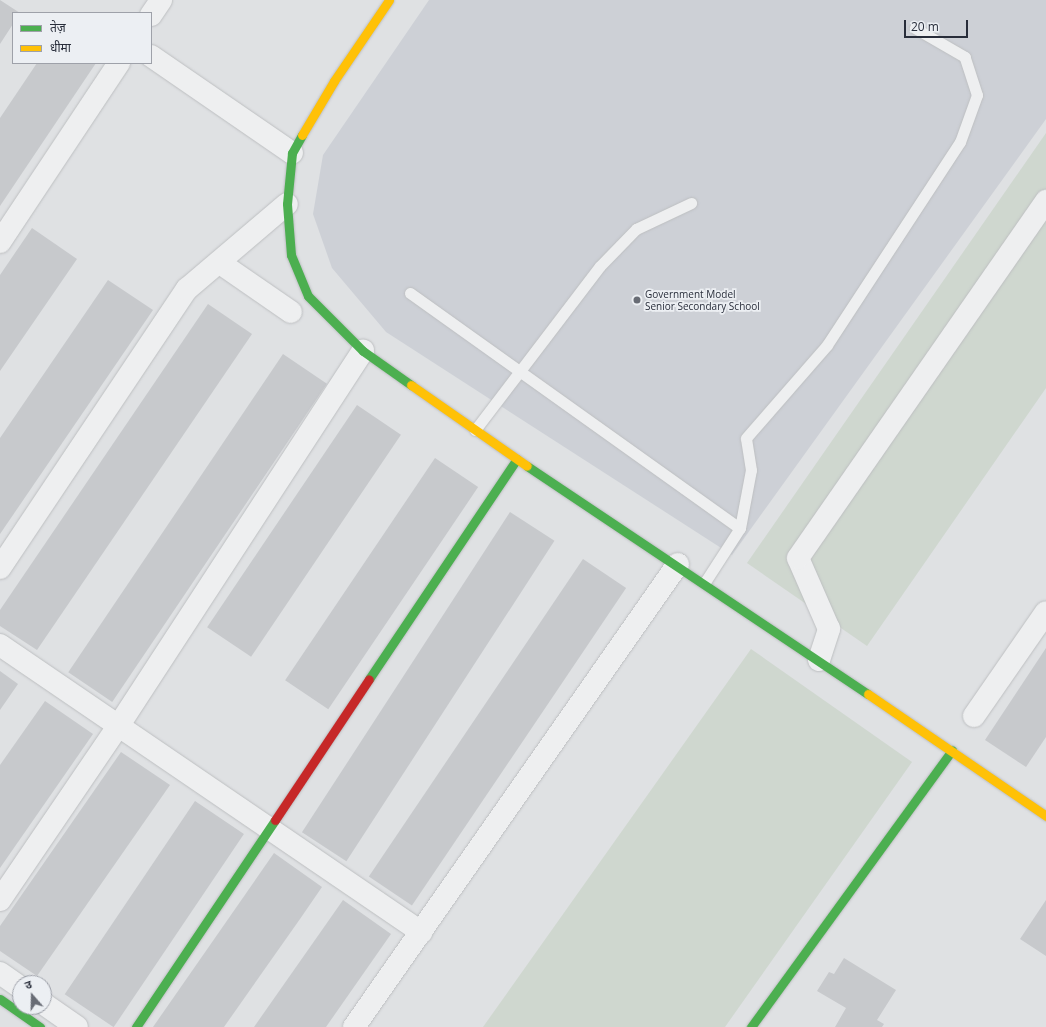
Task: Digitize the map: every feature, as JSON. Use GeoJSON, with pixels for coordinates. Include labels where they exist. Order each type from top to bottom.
{"type":"FeatureCollection","features":[{"type":"Feature","properties":{"kind":"street"},"geometry":{"type":"LineString","coordinates":[[152,14],[161,0]]}},
{"type":"Feature","properties":{"kind":"street"},"geometry":{"type":"LineString","coordinates":[[389,0],[334,80],[292,153],[287,204],[290,255],[308,296],[363,351],[475,430],[678,564],[952,750],[1046,816]]}},
{"type":"Feature","properties":{"kind":"street"},"geometry":{"type":"LineString","coordinates":[[152,57],[292,153]]}},
{"type":"Feature","properties":{"kind":"street"},"geometry":{"type":"LineString","coordinates":[[0,242],[118,64]]}},
{"type":"Feature","properties":{"kind":"street"},"geometry":{"type":"LineString","coordinates":[[819,660],[829,629],[798,558],[1046,202]]}},
{"type":"Feature","properties":{"kind":"street"},"geometry":{"type":"LineString","coordinates":[[0,568],[187,288],[220,263],[287,204]]}},
{"type":"Feature","properties":{"kind":"street"},"geometry":{"type":"LineString","coordinates":[[220,263],[291,312]]}},
{"type":"Feature","properties":{"kind":"street"},"geometry":{"type":"LineString","coordinates":[[0,900],[119,725],[363,351]]}},
{"type":"Feature","properties":{"kind":"street"},"geometry":{"type":"LineString","coordinates":[[136,1027],[271,830],[517,459]]}},
{"type":"Feature","properties":{"kind":"street"},"geometry":{"type":"LineString","coordinates":[[354,1027],[678,564]]}},
{"type":"Feature","properties":{"kind":"street"},"geometry":{"type":"LineString","coordinates":[[974,716],[1046,612]]}},
{"type":"Feature","properties":{"kind":"street"},"geometry":{"type":"LineString","coordinates":[[0,645],[421,932]]}},
{"type":"Feature","properties":{"kind":"street"},"geometry":{"type":"LineString","coordinates":[[751,1027],[952,750]]}},
{"type":"Feature","properties":{"kind":"street"},"geometry":{"type":"LineString","coordinates":[[0,973],[12,981]]}},
{"type":"Feature","properties":{"kind":"street"},"geometry":{"type":"LineString","coordinates":[[0,999],[40,1027]]}},
{"type":"Feature","properties":{"kind":"street"},"geometry":{"type":"LineString","coordinates":[[52,1010],[77,1027]]}},
{"type":"Feature","properties":{"kind":"lane"},"geometry":{"type":"LineString","coordinates":[[704,582],[740,528],[751,470],[746,438],[828,345],[960,142],[977,95],[965,57],[915,28]]}},
{"type":"Feature","properties":{"kind":"lane"},"geometry":{"type":"LineString","coordinates":[[475,430],[518,370],[600,266],[636,229],[691,202]]}},
{"type":"Feature","properties":{"kind":"lane"},"geometry":{"type":"LineString","coordinates":[[410,293],[740,528]]}},
{"type":"Feature","properties":{"kind":"shaded area","name":"Government Model Senior Secondary School"},"geometry":{"type":"Polygon","coordinates":[[[429,0],[1046,0],[1046,119],[732,555],[386,332],[332,268],[313,214],[323,155],[429,0]]]}},
{"type":"Feature","properties":{"kind":"shaded area"},"geometry":{"type":"Polygon","coordinates":[[[1046,133],[1046,388],[867,646],[747,563],[1046,133]]]}},
{"type":"Feature","properties":{"kind":"shaded area"},"geometry":{"type":"Polygon","coordinates":[[[751,649],[912,762],[725,1027],[483,1027],[751,649]]]}},
{"type":"Feature","properties":{"kind":"building"},"geometry":{"type":"Polygon","coordinates":[[[0,0],[18,12],[12,12],[12,26],[0,44],[0,0]]]}},
{"type":"Feature","properties":{"kind":"building"},"geometry":{"type":"Polygon","coordinates":[[[36,64],[95,64],[0,206],[0,118],[36,64]]]}},
{"type":"Feature","properties":{"kind":"building"},"geometry":{"type":"Polygon","coordinates":[[[32,228],[77,259],[0,371],[0,275],[32,228]]]}},
{"type":"Feature","properties":{"kind":"building"},"geometry":{"type":"Polygon","coordinates":[[[108,280],[153,310],[0,534],[0,438],[108,280]]]}},
{"type":"Feature","properties":{"kind":"building"},"geometry":{"type":"Polygon","coordinates":[[[208,304],[252,334],[37,650],[0,626],[0,610],[208,304]]]}},
{"type":"Feature","properties":{"kind":"building"},"geometry":{"type":"Polygon","coordinates":[[[283,354],[327,384],[112,702],[68,672],[283,354]]]}},
{"type":"Feature","properties":{"kind":"building"},"geometry":{"type":"Polygon","coordinates":[[[357,405],[401,435],[251,657],[207,627],[357,405]]]}},
{"type":"Feature","properties":{"kind":"building"},"geometry":{"type":"Polygon","coordinates":[[[435,458],[478,487],[328,709],[285,680],[435,458]]]}},
{"type":"Feature","properties":{"kind":"building"},"geometry":{"type":"Polygon","coordinates":[[[510,512],[554,541],[346,861],[302,832],[510,512]]]}},
{"type":"Feature","properties":{"kind":"building"},"geometry":{"type":"Polygon","coordinates":[[[583,559],[626,588],[412,906],[369,877],[583,559]]]}},
{"type":"Feature","properties":{"kind":"building"},"geometry":{"type":"Polygon","coordinates":[[[1046,648],[1046,737],[1026,767],[985,740],[1046,648]]]}},
{"type":"Feature","properties":{"kind":"building"},"geometry":{"type":"Polygon","coordinates":[[[0,671],[18,684],[0,710],[0,671]]]}},
{"type":"Feature","properties":{"kind":"building"},"geometry":{"type":"Polygon","coordinates":[[[45,701],[93,734],[0,868],[0,765],[45,701]]]}},
{"type":"Feature","properties":{"kind":"building"},"geometry":{"type":"Polygon","coordinates":[[[121,752],[170,785],[38,975],[0,951],[0,926],[121,752]]]}},
{"type":"Feature","properties":{"kind":"building"},"geometry":{"type":"Polygon","coordinates":[[[195,801],[244,834],[114,1027],[65,994],[195,801]]]}},
{"type":"Feature","properties":{"kind":"building"},"geometry":{"type":"Polygon","coordinates":[[[274,853],[322,887],[300,919],[224,1027],[153,1027],[274,853]]]}},
{"type":"Feature","properties":{"kind":"building"},"geometry":{"type":"Polygon","coordinates":[[[343,900],[391,934],[326,1027],[254,1027],[343,900]]]}},
{"type":"Feature","properties":{"kind":"building"},"geometry":{"type":"Polygon","coordinates":[[[1046,900],[1046,956],[1020,939],[1046,900]]]}},
{"type":"Feature","properties":{"kind":"building"},"geometry":{"type":"Polygon","coordinates":[[[844,958],[896,990],[877,1020],[884,1024],[882,1027],[835,1027],[846,1008],[817,991],[829,972],[834,974],[844,958]]]}},
{"type":"Feature","properties":{"kind":"traffic: fast"},"geometry":{"type":"LineString","coordinates":[[302,135],[292,153],[287,204],[291,255],[308,296],[363,351],[411,385]]}},
{"type":"Feature","properties":{"kind":"traffic: fast"},"geometry":{"type":"LineString","coordinates":[[369,679],[517,459]]}},
{"type":"Feature","properties":{"kind":"traffic: fast"},"geometry":{"type":"LineString","coordinates":[[527,466],[868,694]]}},
{"type":"Feature","properties":{"kind":"traffic: fast"},"geometry":{"type":"LineString","coordinates":[[751,1027],[952,750]]}},
{"type":"Feature","properties":{"kind":"traffic: fast"},"geometry":{"type":"LineString","coordinates":[[136,1027],[275,820]]}},
{"type":"Feature","properties":{"kind":"traffic: fast"},"geometry":{"type":"LineString","coordinates":[[0,999],[40,1027]]}},
{"type":"Feature","properties":{"kind":"traffic: slow"},"geometry":{"type":"LineString","coordinates":[[302,135],[334,81],[389,0]]}},
{"type":"Feature","properties":{"kind":"traffic: slow"},"geometry":{"type":"LineString","coordinates":[[411,385],[527,466]]}},
{"type":"Feature","properties":{"kind":"traffic: slow"},"geometry":{"type":"LineString","coordinates":[[868,694],[1046,816]]}},
{"type":"Feature","properties":{"kind":"traffic: jam"},"geometry":{"type":"LineString","coordinates":[[275,820],[369,679]]}},
{"type":"Feature","properties":{"kind":"place","name":"Government Model Senior Secondary School"},"geometry":{"type":"Point","coordinates":[637,300]}}]}
